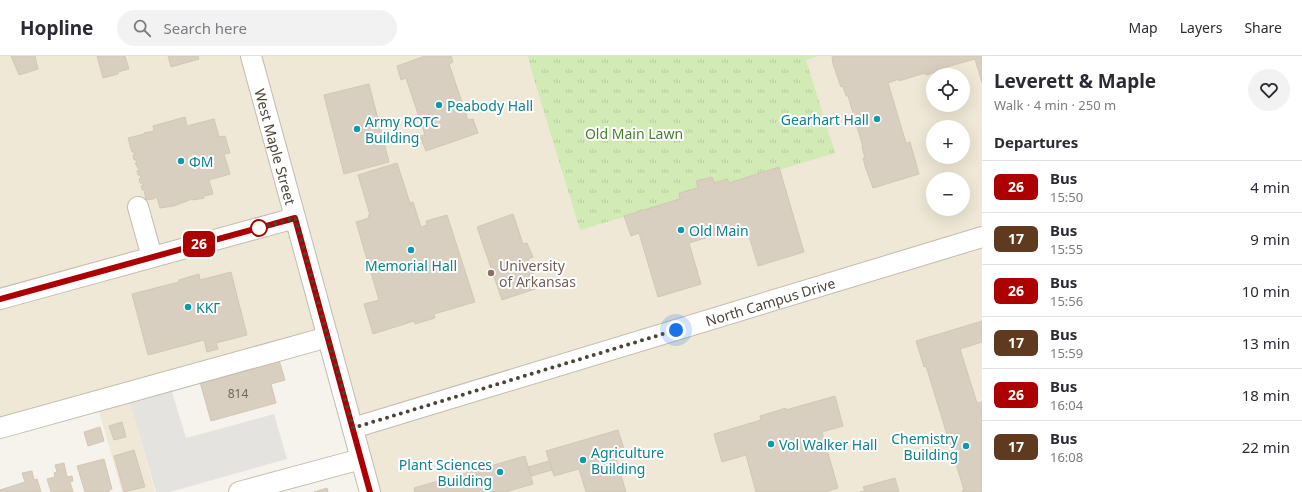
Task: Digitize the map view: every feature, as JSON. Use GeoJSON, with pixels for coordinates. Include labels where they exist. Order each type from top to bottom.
{"type":"FeatureCollection","features":[{"type":"Feature","properties":{"kind":"street","name":"West Maple Street"},"geometry":{"type":"LineString","coordinates":[[251,56],[370,492]]}},
{"type":"Feature","properties":{"kind":"street"},"geometry":{"type":"LineString","coordinates":[[138,207],[152,257]]}},
{"type":"Feature","properties":{"kind":"street"},"geometry":{"type":"LineString","coordinates":[[0,299],[295,218]]}},
{"type":"Feature","properties":{"kind":"street","name":"North Campus Drive"},"geometry":{"type":"LineString","coordinates":[[353,428],[982,237]]}},
{"type":"Feature","properties":{"kind":"street"},"geometry":{"type":"LineString","coordinates":[[0,428],[328,337]]}},
{"type":"Feature","properties":{"kind":"street"},"geometry":{"type":"LineString","coordinates":[[239,492],[361,460]]}},
{"type":"Feature","properties":{"kind":"shaded area","name":"University of Arkansas"},"geometry":{"type":"Polygon","coordinates":[[[0,56],[982,56],[982,492],[370,492],[328,337],[128,393],[155,492],[122,492],[96,401],[0,428],[0,56]]]}},
{"type":"Feature","properties":{"kind":"shaded area"},"geometry":{"type":"Polygon","coordinates":[[[170,385],[186,438],[274,414],[287,459],[170,492],[156,492],[128,396],[170,385]]]}},
{"type":"Feature","properties":{"kind":"green space","name":"Old Main Lawn"},"geometry":{"type":"Polygon","coordinates":[[[528,56],[818,56],[806,60],[835,153],[580,230],[528,56]]]}},
{"type":"Feature","properties":{"kind":"building"},"geometry":{"type":"Polygon","coordinates":[[[11,56],[35,56],[38,69],[19,75],[11,56]]]}},
{"type":"Feature","properties":{"kind":"building"},"geometry":{"type":"Polygon","coordinates":[[[97,56],[125,56],[129,69],[103,78],[97,56]]]}},
{"type":"Feature","properties":{"kind":"building"},"geometry":{"type":"Polygon","coordinates":[[[168,56],[198,56],[199,59],[171,67],[168,56]]]}},
{"type":"Feature","properties":{"kind":"building","name":"Peabody Hall"},"geometry":{"type":"Polygon","coordinates":[[[425,56],[451,56],[453,62],[449,64],[468,120],[473,119],[478,133],[426,151],[420,136],[425,135],[406,78],[401,80],[397,66],[425,56]]]}},
{"type":"Feature","properties":{"kind":"building","name":"Gearhart Hall"},"geometry":{"type":"Polygon","coordinates":[[[982,56],[982,83],[975,59],[943,68],[926,68],[926,75],[925,73],[888,83],[906,143],[910,142],[919,174],[873,188],[865,166],[863,147],[848,96],[846,96],[843,86],[841,87],[832,57],[982,56]]]}},
{"type":"Feature","properties":{"kind":"building","name":"Army ROTC Building"},"geometry":{"type":"Polygon","coordinates":[[[369,84],[389,162],[344,174],[324,95],[369,84]]]}},
{"type":"Feature","properties":{"kind":"building","name":"ΦΜ"},"geometry":{"type":"Polygon","coordinates":[[[185,117],[187,126],[214,119],[219,137],[225,136],[230,153],[224,154],[230,174],[209,180],[213,194],[204,196],[204,198],[192,199],[174,206],[160,208],[157,197],[151,200],[146,200],[144,190],[142,190],[141,186],[143,186],[142,183],[140,183],[139,179],[141,178],[137,171],[139,170],[135,163],[137,163],[136,160],[134,160],[133,155],[135,155],[134,152],[132,152],[128,138],[154,131],[153,126],[185,117]]]}},
{"type":"Feature","properties":{"kind":"building","name":"Memorial Hall"},"geometry":{"type":"Polygon","coordinates":[[[397,163],[410,203],[413,202],[421,227],[427,225],[426,221],[447,215],[475,302],[434,314],[435,318],[415,324],[414,321],[373,334],[364,304],[379,300],[356,222],[369,218],[368,216],[370,215],[358,175],[397,163]]]}},
{"type":"Feature","properties":{"kind":"building","name":"Old Main"},"geometry":{"type":"Polygon","coordinates":[[[779,167],[804,252],[758,266],[746,226],[689,243],[701,284],[658,297],[639,233],[631,236],[624,216],[680,199],[679,193],[698,188],[696,181],[712,177],[714,183],[727,179],[729,183],[779,167]]]}},
{"type":"Feature","properties":{"kind":"building"},"geometry":{"type":"Polygon","coordinates":[[[513,214],[523,244],[527,243],[533,257],[528,259],[538,288],[502,300],[477,227],[513,214]]]}},
{"type":"Feature","properties":{"kind":"building","name":"ΚΚΓ"},"geometry":{"type":"Polygon","coordinates":[[[231,272],[247,335],[216,343],[218,349],[207,352],[204,340],[148,355],[132,294],[179,282],[179,280],[199,274],[200,280],[231,272]]]}},
{"type":"Feature","properties":{"kind":"building","name":"Chemistry Building"},"geometry":{"type":"Polygon","coordinates":[[[982,321],[982,342],[960,349],[977,403],[982,402],[982,492],[963,492],[962,490],[964,490],[926,366],[924,367],[916,341],[982,321]]]}},
{"type":"Feature","properties":{"kind":"building"},"geometry":{"type":"Polygon","coordinates":[[[279,360],[285,380],[271,384],[276,403],[211,421],[200,382],[279,360]]]}},
{"type":"Feature","properties":{"kind":"building","name":"Vol Walker Hall"},"geometry":{"type":"Polygon","coordinates":[[[835,396],[843,426],[822,432],[838,488],[825,492],[756,492],[746,455],[722,462],[714,434],[761,420],[760,416],[835,396]]]}},
{"type":"Feature","properties":{"kind":"building"},"geometry":{"type":"Polygon","coordinates":[[[122,422],[126,437],[114,440],[109,426],[122,422]]]}},
{"type":"Feature","properties":{"kind":"building"},"geometry":{"type":"Polygon","coordinates":[[[100,427],[104,441],[88,446],[84,432],[100,427]]]}},
{"type":"Feature","properties":{"kind":"building","name":"Agriculture Building"},"geometry":{"type":"Polygon","coordinates":[[[618,430],[626,455],[616,458],[626,492],[586,492],[579,469],[554,476],[546,451],[618,430]]]}},
{"type":"Feature","properties":{"kind":"building"},"geometry":{"type":"Polygon","coordinates":[[[134,450],[145,487],[124,492],[114,456],[134,450]]]}},
{"type":"Feature","properties":{"kind":"building","name":"Plant Sciences Building"},"geometry":{"type":"Polygon","coordinates":[[[525,456],[533,484],[505,492],[415,492],[414,488],[525,456]]]}},
{"type":"Feature","properties":{"kind":"building"},"geometry":{"type":"Polygon","coordinates":[[[104,459],[112,489],[109,490],[109,492],[85,492],[77,466],[104,459]]]}},
{"type":"Feature","properties":{"kind":"building"},"geometry":{"type":"Polygon","coordinates":[[[549,461],[552,470],[531,476],[528,467],[549,461]]]}},
{"type":"Feature","properties":{"kind":"building"},"geometry":{"type":"Polygon","coordinates":[[[64,463],[67,477],[72,476],[73,481],[70,482],[73,492],[51,492],[47,479],[55,477],[54,473],[57,472],[55,465],[64,463]]]}},
{"type":"Feature","properties":{"kind":"building"},"geometry":{"type":"Polygon","coordinates":[[[32,471],[34,480],[37,479],[41,492],[0,492],[0,490],[25,482],[22,473],[32,471]]]}},
{"type":"Feature","properties":{"kind":"building","name":"Vol Walker Hall"},"geometry":{"type":"Polygon","coordinates":[[[895,478],[899,492],[860,492],[865,491],[863,487],[895,478]]]}},
{"type":"Feature","properties":{"kind":"building"},"geometry":{"type":"Polygon","coordinates":[[[327,488],[328,492],[314,492],[327,488]]]}},
{"type":"Feature","properties":{"kind":"bus line","name":"26"},"geometry":{"type":"LineString","coordinates":[[0,299],[295,218],[370,492]]}},
{"type":"Feature","properties":{"kind":"place","name":"Peabody Hall"},"geometry":{"type":"Point","coordinates":[439,105]}},
{"type":"Feature","properties":{"kind":"place","name":"Gearhart Hall"},"geometry":{"type":"Point","coordinates":[877,119]}},
{"type":"Feature","properties":{"kind":"place","name":"Army ROTC Building"},"geometry":{"type":"Point","coordinates":[357,129]}},
{"type":"Feature","properties":{"kind":"place","name":"ΦΜ"},"geometry":{"type":"Point","coordinates":[181,161]}},
{"type":"Feature","properties":{"kind":"place","name":"Old Main"},"geometry":{"type":"Point","coordinates":[681,230]}},
{"type":"Feature","properties":{"kind":"place","name":"Memorial Hall"},"geometry":{"type":"Point","coordinates":[411,250]}},
{"type":"Feature","properties":{"kind":"place","name":"University of Arkansas"},"geometry":{"type":"Point","coordinates":[491,273]}},
{"type":"Feature","properties":{"kind":"place","name":"ΚΚΓ"},"geometry":{"type":"Point","coordinates":[188,307]}},
{"type":"Feature","properties":{"kind":"place","name":"Vol Walker Hall"},"geometry":{"type":"Point","coordinates":[771,444]}},
{"type":"Feature","properties":{"kind":"place","name":"Chemistry Building"},"geometry":{"type":"Point","coordinates":[966,446]}},
{"type":"Feature","properties":{"kind":"place","name":"Agriculture Building"},"geometry":{"type":"Point","coordinates":[583,460]}},
{"type":"Feature","properties":{"kind":"place","name":"Plant Sciences Building"},"geometry":{"type":"Point","coordinates":[500,472]}},
{"type":"Feature","properties":{"kind":"route"},"geometry":{"type":"LineString","coordinates":[[259,228],[257,229],[295,218],[353,428],[676,330]]}}]}
